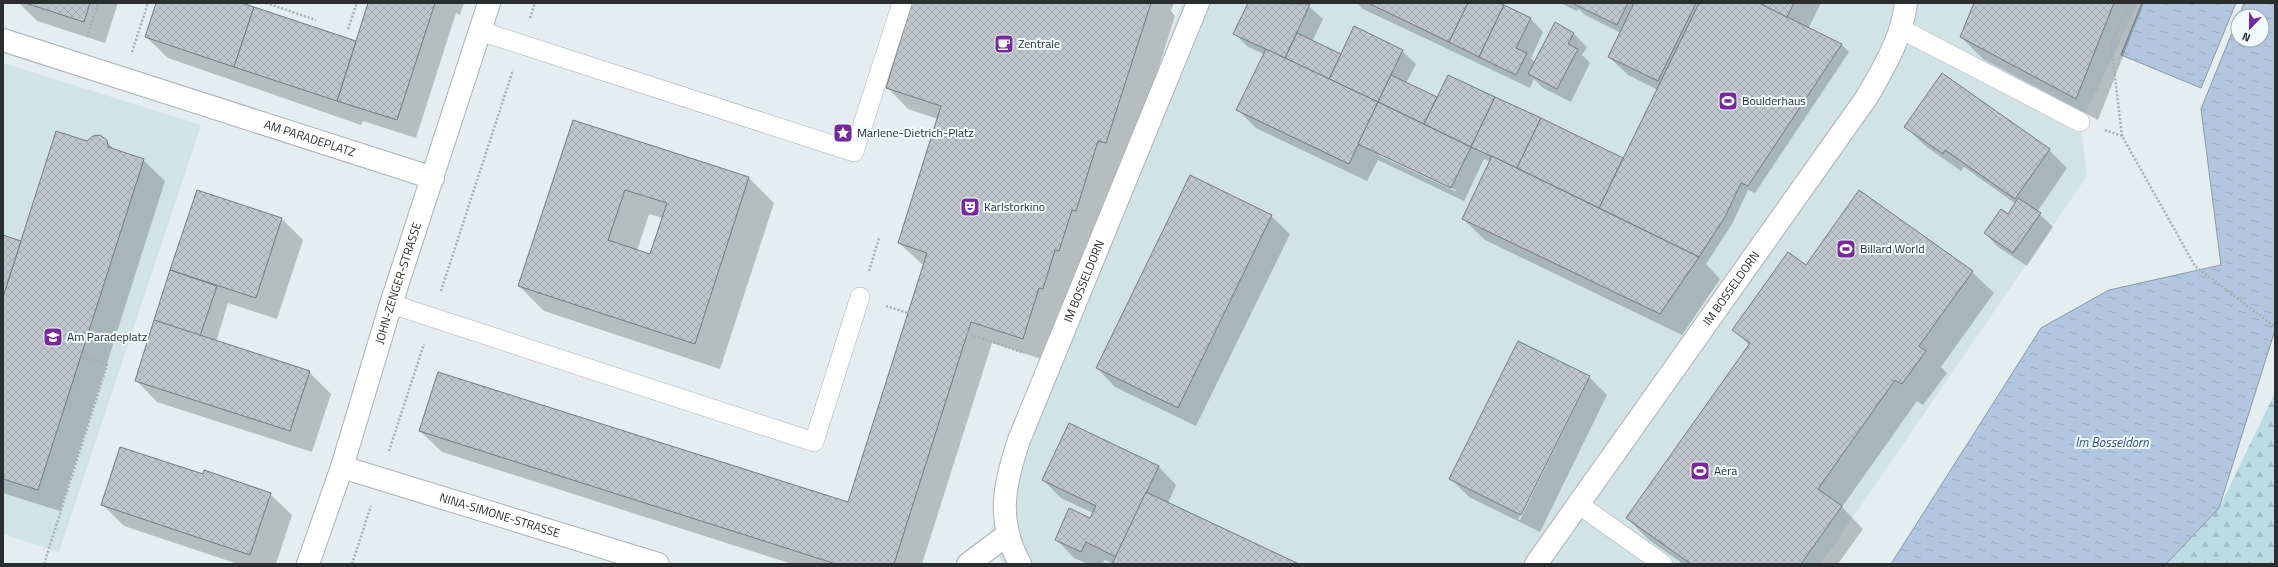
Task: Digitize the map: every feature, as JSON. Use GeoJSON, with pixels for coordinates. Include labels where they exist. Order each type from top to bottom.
{"type":"FeatureCollection","features":[{"type":"Feature","properties":{"kind":"street","name":"JOHN-ZENGER-STRASSE"},"geometry":{"type":"LineString","coordinates":[[308,564],[342,467],[391,304],[489,3]]}},
{"type":"Feature","properties":{"kind":"street","name":"IM BOSSELDORN"},"geometry":{"type":"LineString","coordinates":[[1020,564],[1008,534],[1005,494],[1009,471],[1019,440],[1198,3]]}},
{"type":"Feature","properties":{"kind":"street","name":"IM BOSSELDORN"},"geometry":{"type":"LineString","coordinates":[[1536,564],[1867,97],[1886,62],[1907,11]]}},
{"type":"Feature","properties":{"kind":"street","name":"AM PARADEPLATZ"},"geometry":{"type":"LineString","coordinates":[[3,40],[433,178]]}},
{"type":"Feature","properties":{"kind":"street","name":"NINA-SIMONE-STRASSE"},"geometry":{"type":"LineString","coordinates":[[342,467],[658,564]]}},
{"type":"Feature","properties":{"kind":"street"},"geometry":{"type":"LineString","coordinates":[[968,564],[1008,534]]}},
{"type":"Feature","properties":{"kind":"lane"},"geometry":{"type":"LineString","coordinates":[[480,31],[854,152],[902,3]]}},
{"type":"Feature","properties":{"kind":"lane"},"geometry":{"type":"LineString","coordinates":[[1907,11],[2080,122]]}},
{"type":"Feature","properties":{"kind":"lane"},"geometry":{"type":"LineString","coordinates":[[391,304],[814,442],[860,297]]}},
{"type":"Feature","properties":{"kind":"lane"},"geometry":{"type":"LineString","coordinates":[[1578,504],[1663,564]]}},
{"type":"Feature","properties":{"kind":"path"},"geometry":{"type":"LineString","coordinates":[[77,63],[98,3]]}},
{"type":"Feature","properties":{"kind":"path"},"geometry":{"type":"LineString","coordinates":[[124,78],[148,3]]}},
{"type":"Feature","properties":{"kind":"path"},"geometry":{"type":"LineString","coordinates":[[266,3],[316,20]]}},
{"type":"Feature","properties":{"kind":"path"},"geometry":{"type":"LineString","coordinates":[[348,29],[357,3]]}},
{"type":"Feature","properties":{"kind":"path"},"geometry":{"type":"LineString","coordinates":[[2130,3],[2111,44],[2122,136],[2195,266],[2275,327]]}},
{"type":"Feature","properties":{"kind":"path"},"geometry":{"type":"LineString","coordinates":[[2080,122],[2122,136]]}},
{"type":"Feature","properties":{"kind":"path"},"geometry":{"type":"LineString","coordinates":[[967,333],[1051,362]]}},
{"type":"Feature","properties":{"kind":"path"},"geometry":{"type":"LineString","coordinates":[[44,564],[107,365],[81,356]]}},
{"type":"Feature","properties":{"kind":"shaded area"},"geometry":{"type":"Polygon","coordinates":[[[1182,3],[2138,3],[2097,90],[2080,122],[2087,176],[1821,564],[1003,564],[989,534],[1182,3]]]}},
{"type":"Feature","properties":{"kind":"shaded area"},"geometry":{"type":"Polygon","coordinates":[[[3,63],[201,125],[59,552],[3,534],[3,63]]]}},
{"type":"Feature","properties":{"kind":"green space"},"geometry":{"type":"Polygon","coordinates":[[[2275,393],[2275,564],[2166,564],[2219,508],[2275,393]]]}},
{"type":"Feature","properties":{"kind":"water"},"geometry":{"type":"Polygon","coordinates":[[[2142,3],[2236,3],[2234,8],[2230,8],[2230,18],[2201,88],[2121,55],[2142,3]]]}},
{"type":"Feature","properties":{"kind":"water","name":"Im Bosseldorn"},"geometry":{"type":"Polygon","coordinates":[[[2244,3],[2275,3],[2275,330],[2219,508],[2166,564],[1891,564],[2041,328],[2109,290],[2221,265],[2201,109],[2230,38],[2230,48],[2270,48],[2270,8],[2242,8],[2244,3]]]}},
{"type":"Feature","properties":{"kind":"building"},"geometry":{"type":"Polygon","coordinates":[[[25,3],[90,3],[84,22],[25,3]]]}},
{"type":"Feature","properties":{"kind":"building"},"geometry":{"type":"Polygon","coordinates":[[[156,3],[242,3],[254,7],[234,67],[145,37],[156,3]]]}},
{"type":"Feature","properties":{"kind":"building"},"geometry":{"type":"Polygon","coordinates":[[[368,3],[435,3],[397,120],[337,101],[368,3]]]}},
{"type":"Feature","properties":{"kind":"building"},"geometry":{"type":"Polygon","coordinates":[[[912,3],[1151,3],[1106,143],[1098,141],[1076,211],[1072,210],[1059,251],[1055,250],[1043,289],[1039,288],[1023,339],[971,322],[894,564],[836,564],[419,431],[438,372],[848,502],[927,253],[898,243],[941,106],[886,88],[912,3]]]}},
{"type":"Feature","properties":{"kind":"building"},"geometry":{"type":"Polygon","coordinates":[[[1248,3],[1310,4],[1285,58],[1233,34],[1248,3]]]}},
{"type":"Feature","properties":{"kind":"building"},"geometry":{"type":"Polygon","coordinates":[[[1368,3],[1468,3],[1449,42],[1368,3]]]}},
{"type":"Feature","properties":{"kind":"building"},"geometry":{"type":"Polygon","coordinates":[[[1468,3],[1500,3],[1504,5],[1479,57],[1449,42],[1468,3]]]}},
{"type":"Feature","properties":{"kind":"building"},"geometry":{"type":"Polygon","coordinates":[[[1572,3],[1628,3],[1617,25],[1572,3]]]}},
{"type":"Feature","properties":{"kind":"building"},"geometry":{"type":"Polygon","coordinates":[[[1634,3],[1696,3],[1658,81],[1608,57],[1634,3]]]}},
{"type":"Feature","properties":{"kind":"building","name":"Boulderhaus"},"geometry":{"type":"Polygon","coordinates":[[[1699,3],[1759,3],[1842,44],[1748,186],[1741,183],[1725,217],[1699,257],[1599,208],[1699,3]]]}},
{"type":"Feature","properties":{"kind":"building"},"geometry":{"type":"Polygon","coordinates":[[[1759,3],[1794,3],[1787,17],[1759,3]]]}},
{"type":"Feature","properties":{"kind":"building"},"geometry":{"type":"Polygon","coordinates":[[[1974,3],[2114,3],[2076,99],[1960,37],[1974,3]]]}},
{"type":"Feature","properties":{"kind":"building"},"geometry":{"type":"Polygon","coordinates":[[[1504,5],[1531,18],[1516,48],[1527,53],[1516,75],[1479,57],[1504,5]]]}},
{"type":"Feature","properties":{"kind":"building"},"geometry":{"type":"Polygon","coordinates":[[[254,7],[356,41],[337,101],[234,67],[254,7]]]}},
{"type":"Feature","properties":{"kind":"building"},"geometry":{"type":"Polygon","coordinates":[[[1555,22],[1574,33],[1568,44],[1578,49],[1557,89],[1528,74],[1555,22]]]}},
{"type":"Feature","properties":{"kind":"building"},"geometry":{"type":"Polygon","coordinates":[[[1354,26],[1403,50],[1378,102],[1329,79],[1354,26]]]}},
{"type":"Feature","properties":{"kind":"building"},"geometry":{"type":"Polygon","coordinates":[[[1297,33],[1341,54],[1329,79],[1285,58],[1297,33]]]}},
{"type":"Feature","properties":{"kind":"building"},"geometry":{"type":"Polygon","coordinates":[[[1266,49],[1378,102],[1349,164],[1236,110],[1266,49]]]}},
{"type":"Feature","properties":{"kind":"building"},"geometry":{"type":"Polygon","coordinates":[[[1942,73],[2050,149],[2015,199],[1945,150],[1943,154],[1904,127],[1942,73]]]}},
{"type":"Feature","properties":{"kind":"building"},"geometry":{"type":"Polygon","coordinates":[[[1391,75],[1437,97],[1424,124],[1378,102],[1391,75]]]}},
{"type":"Feature","properties":{"kind":"building"},"geometry":{"type":"Polygon","coordinates":[[[1448,75],[1495,97],[1471,147],[1424,124],[1448,75]]]}},
{"type":"Feature","properties":{"kind":"building"},"geometry":{"type":"Polygon","coordinates":[[[1495,97],[1541,118],[1517,168],[1471,147],[1495,97]]]}},
{"type":"Feature","properties":{"kind":"building"},"geometry":{"type":"Polygon","coordinates":[[[1378,102],[1471,147],[1451,188],[1358,144],[1378,102]]]}},
{"type":"Feature","properties":{"kind":"building"},"geometry":{"type":"Polygon","coordinates":[[[1541,118],[1623,158],[1599,208],[1517,168],[1541,118]]]}},
{"type":"Feature","properties":{"kind":"building"},"geometry":{"type":"Polygon","coordinates":[[[573,120],[749,177],[695,344],[518,286],[573,120]],[[625,190],[608,240],[650,254],[667,203],[625,190]]]}},
{"type":"Feature","properties":{"kind":"building"},"geometry":{"type":"Polygon","coordinates":[[[56,131],[87,141],[93,136],[100,135],[107,140],[108,147],[144,159],[38,490],[3,479],[3,297],[56,131]]]}},
{"type":"Feature","properties":{"kind":"building"},"geometry":{"type":"Polygon","coordinates":[[[1492,156],[1699,257],[1660,314],[1462,219],[1492,156]]]}},
{"type":"Feature","properties":{"kind":"building"},"geometry":{"type":"Polygon","coordinates":[[[1190,175],[1272,215],[1178,408],[1096,368],[1190,175]]]}},
{"type":"Feature","properties":{"kind":"building"},"geometry":{"type":"Polygon","coordinates":[[[197,190],[282,218],[256,298],[170,270],[197,190]]]}},
{"type":"Feature","properties":{"kind":"building"},"geometry":{"type":"Polygon","coordinates":[[[1859,190],[1973,271],[1919,346],[1926,351],[1902,384],[1895,380],[1818,489],[1842,506],[1801,564],[1691,564],[1626,518],[1750,343],[1732,330],[1788,252],[1806,265],[1859,190]]]}},
{"type":"Feature","properties":{"kind":"building"},"geometry":{"type":"Polygon","coordinates":[[[2018,198],[2041,213],[2013,253],[1984,233],[2001,209],[2008,214],[2018,198]]]}},
{"type":"Feature","properties":{"kind":"building"},"geometry":{"type":"Polygon","coordinates":[[[3,235],[21,241],[3,297],[3,235]]]}},
{"type":"Feature","properties":{"kind":"building"},"geometry":{"type":"Polygon","coordinates":[[[170,270],[217,286],[200,336],[154,320],[170,270]]]}},
{"type":"Feature","properties":{"kind":"building"},"geometry":{"type":"Polygon","coordinates":[[[154,320],[310,371],[290,431],[135,381],[154,320]]]}},
{"type":"Feature","properties":{"kind":"building"},"geometry":{"type":"Polygon","coordinates":[[[1518,341],[1590,376],[1521,515],[1449,479],[1518,341]]]}},
{"type":"Feature","properties":{"kind":"building"},"geometry":{"type":"Polygon","coordinates":[[[1069,423],[1159,466],[1116,557],[1086,542],[1081,552],[1055,540],[1069,508],[1090,518],[1096,506],[1042,480],[1069,423]]]}},
{"type":"Feature","properties":{"kind":"building"},"geometry":{"type":"Polygon","coordinates":[[[120,447],[203,474],[204,470],[271,493],[250,555],[101,505],[120,447]]]}},
{"type":"Feature","properties":{"kind":"building"},"geometry":{"type":"Polygon","coordinates":[[[1146,492],[1299,564],[1112,564],[1146,492]]]}},
{"type":"Feature","properties":{"kind":"place","name":"Zentrale"},"geometry":{"type":"Point","coordinates":[1004,44]}},
{"type":"Feature","properties":{"kind":"place","name":"Boulderhaus"},"geometry":{"type":"Point","coordinates":[1728,101]}},
{"type":"Feature","properties":{"kind":"place","name":"Marlene-Dietrich-Platz"},"geometry":{"type":"Point","coordinates":[843,133]}},
{"type":"Feature","properties":{"kind":"place","name":"Karlstorkino"},"geometry":{"type":"Point","coordinates":[970,207]}},
{"type":"Feature","properties":{"kind":"place","name":"Billard World"},"geometry":{"type":"Point","coordinates":[1846,249]}},
{"type":"Feature","properties":{"kind":"place","name":"Am Paradeplatz"},"geometry":{"type":"Point","coordinates":[53,337]}},
{"type":"Feature","properties":{"kind":"place","name":"Aėra"},"geometry":{"type":"Point","coordinates":[1700,471]}}]}
